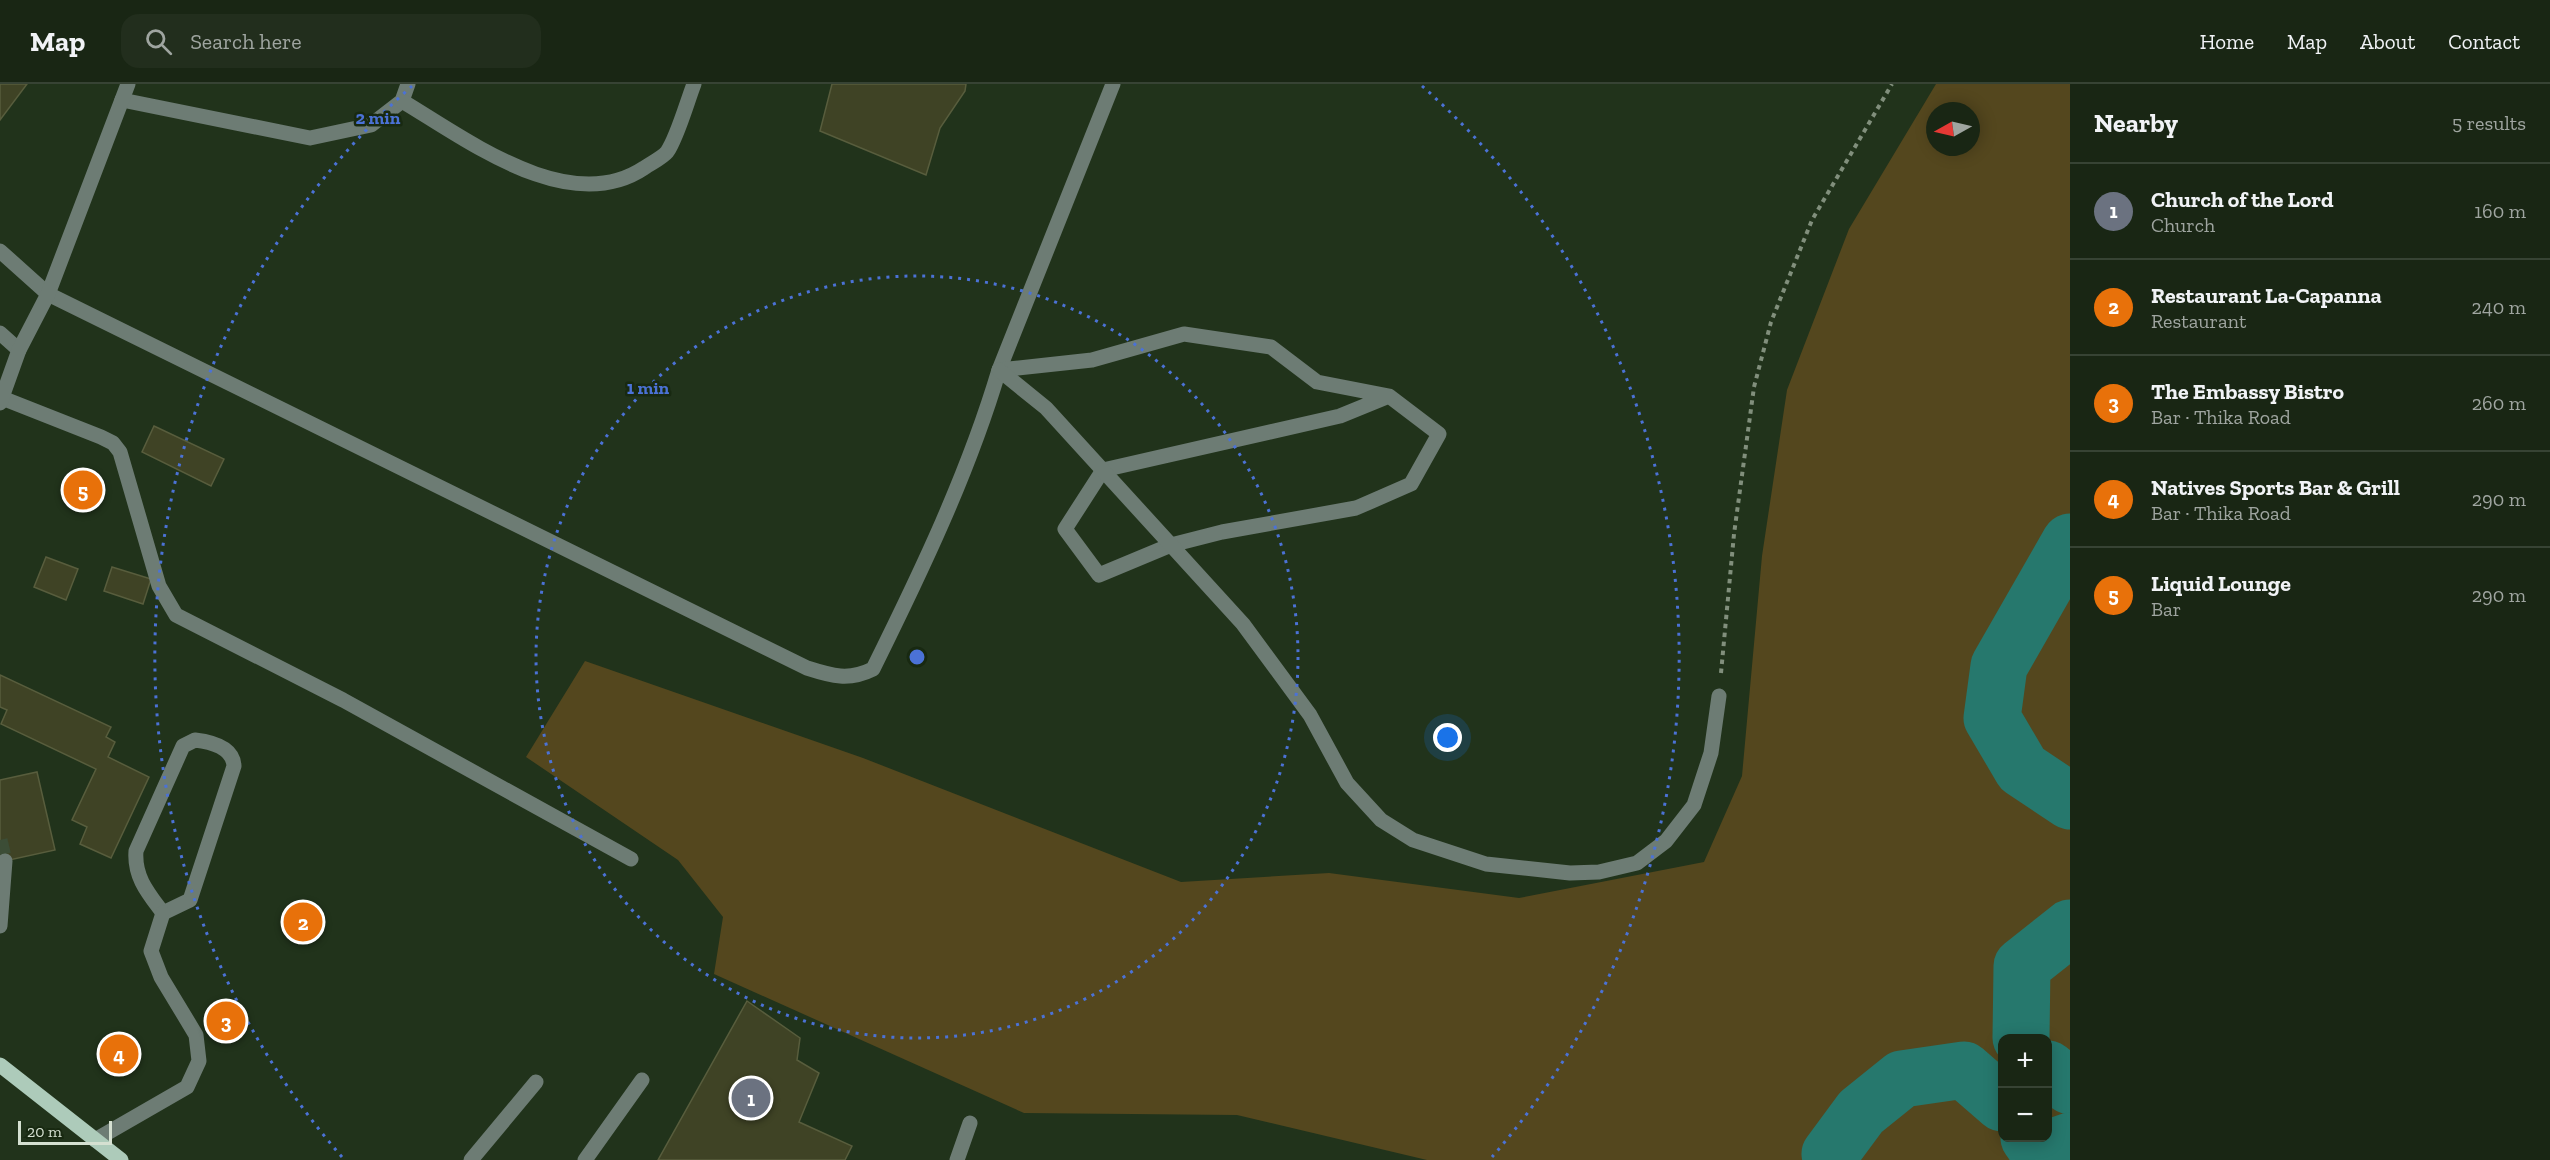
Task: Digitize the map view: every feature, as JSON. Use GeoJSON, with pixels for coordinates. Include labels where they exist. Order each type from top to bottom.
{"type":"FeatureCollection","features":[{"type":"Feature","properties":{"kind":"main road"},"geometry":{"type":"LineString","coordinates":[[0,1065],[121,1160]]}},
{"type":"Feature","properties":{"kind":"street"},"geometry":{"type":"LineString","coordinates":[[128,84],[48,294],[19,350],[1,400],[113,443],[120,452],[159,586],[176,615],[343,700],[632,859]]}},
{"type":"Feature","properties":{"kind":"street"},"geometry":{"type":"LineString","coordinates":[[122,100],[310,138],[371,125],[402,101],[408,84]]}},
{"type":"Feature","properties":{"kind":"street"},"geometry":{"type":"LineString","coordinates":[[402,101],[511,166],[556,181],[602,183],[634,174],[666,153],[694,84]]}},
{"type":"Feature","properties":{"kind":"street"},"geometry":{"type":"LineString","coordinates":[[0,251],[48,294],[807,668],[845,678],[859,676],[873,669],[932,550],[987,413],[999,370],[1113,84]]}},
{"type":"Feature","properties":{"kind":"street"},"geometry":{"type":"LineString","coordinates":[[0,333],[19,350]]}},
{"type":"Feature","properties":{"kind":"street"},"geometry":{"type":"LineString","coordinates":[[999,370],[1092,360],[1184,334],[1271,347],[1317,382],[1389,396],[1439,434],[1411,484],[1356,508],[1222,532],[1171,545],[1099,575],[1065,529],[1103,470],[1340,416],[1389,396]]}},
{"type":"Feature","properties":{"kind":"street"},"geometry":{"type":"LineString","coordinates":[[999,370],[1046,408],[1243,624],[1310,715],[1347,783],[1381,820],[1413,840],[1486,864],[1570,873],[1599,872],[1637,863],[1666,841],[1694,805],[1711,753],[1719,696]]}},
{"type":"Feature","properties":{"kind":"street"},"geometry":{"type":"LineString","coordinates":[[95,1140],[187,1087],[200,1061],[196,1035],[161,977],[151,951],[163,913],[190,900],[234,766],[229,751],[207,741],[195,740],[183,746],[136,851],[135,865],[139,878],[163,913]]}},
{"type":"Feature","properties":{"kind":"street"},"geometry":{"type":"LineString","coordinates":[[0,926],[5,861]]}},
{"type":"Feature","properties":{"kind":"street"},"geometry":{"type":"LineString","coordinates":[[585,1160],[642,1080]]}},
{"type":"Feature","properties":{"kind":"street"},"geometry":{"type":"LineString","coordinates":[[471,1160],[536,1082]]}},
{"type":"Feature","properties":{"kind":"street"},"geometry":{"type":"LineString","coordinates":[[957,1160],[970,1123]]}},
{"type":"Feature","properties":{"kind":"path"},"geometry":{"type":"LineString","coordinates":[[1719,696],[1734,534],[1754,387],[1771,322],[1812,220],[1892,84]]}},
{"type":"Feature","properties":{"kind":"shaded area"},"geometry":{"type":"Polygon","coordinates":[[[1936,84],[2070,84],[2070,1160],[1427,1160],[1237,1115],[1024,1113],[714,974],[723,917],[678,860],[526,757],[585,661],[863,758],[1181,882],[1329,873],[1519,898],[1704,862],[1742,776],[1762,556],[1787,390],[1849,229],[1936,84]]]}},
{"type":"Feature","properties":{"kind":"building"},"geometry":{"type":"Polygon","coordinates":[[[0,84],[27,84],[0,120],[0,84]]]}},
{"type":"Feature","properties":{"kind":"building"},"geometry":{"type":"Polygon","coordinates":[[[832,84],[966,84],[965,91],[940,128],[926,175],[820,131],[832,84]]]}},
{"type":"Feature","properties":{"kind":"building"},"geometry":{"type":"Polygon","coordinates":[[[154,426],[224,459],[211,486],[142,452],[154,426]]]}},
{"type":"Feature","properties":{"kind":"building"},"geometry":{"type":"Polygon","coordinates":[[[46,557],[78,569],[66,600],[34,587],[46,557]]]}},
{"type":"Feature","properties":{"kind":"building"},"geometry":{"type":"Polygon","coordinates":[[[112,567],[151,579],[143,604],[104,591],[112,567]]]}},
{"type":"Feature","properties":{"kind":"building"},"geometry":{"type":"Polygon","coordinates":[[[0,675],[111,727],[106,737],[115,742],[108,757],[149,777],[111,858],[80,844],[87,827],[72,820],[96,769],[1,724],[7,710],[0,707],[0,675]]]}},
{"type":"Feature","properties":{"kind":"building"},"geometry":{"type":"Polygon","coordinates":[[[37,772],[55,850],[0,862],[0,780],[37,772]]]}},
{"type":"Feature","properties":{"kind":"building"},"geometry":{"type":"Polygon","coordinates":[[[747,1001],[800,1038],[797,1060],[819,1073],[799,1122],[852,1146],[845,1160],[658,1160],[747,1001]]]}},
{"type":"Feature","properties":{"kind":"waterway"},"geometry":{"type":"LineString","coordinates":[[2070,542],[1999,666],[1992,718],[2022,769],[2070,801]]}},
{"type":"Feature","properties":{"kind":"waterway"},"geometry":{"type":"LineString","coordinates":[[2021,1034],[2022,966],[2070,928]]}},
{"type":"Feature","properties":{"kind":"waterway"},"geometry":{"type":"LineString","coordinates":[[1831,1160],[1830,1154],[1861,1112],[1902,1079],[1964,1070],[1998,1100]]}},
{"type":"Feature","properties":{"kind":"waterway"},"geometry":{"type":"LineString","coordinates":[[2052,1072],[2070,1086]]}},
{"type":"Feature","properties":{"kind":"waterway"},"geometry":{"type":"LineString","coordinates":[[2032,1142],[2039,1152],[2070,1141]]}},
{"type":"Feature","properties":{"kind":"tunnel"},"geometry":{"type":"LineString","coordinates":[[0,840],[5,861]]}},
{"type":"Feature","properties":{"kind":"place","name":"Liquid Lounge"},"geometry":{"type":"Point","coordinates":[83,490]}},
{"type":"Feature","properties":{"kind":"place","name":"Restaurant La-Capanna"},"geometry":{"type":"Point","coordinates":[303,922]}},
{"type":"Feature","properties":{"kind":"place","name":"The Embassy Bistro"},"geometry":{"type":"Point","coordinates":[226,1021]}},
{"type":"Feature","properties":{"kind":"place","name":"Natives Sports Bar & Grill"},"geometry":{"type":"Point","coordinates":[119,1054]}},
{"type":"Feature","properties":{"kind":"place","name":"Church of the Lord"},"geometry":{"type":"Point","coordinates":[751,1098]}}]}
